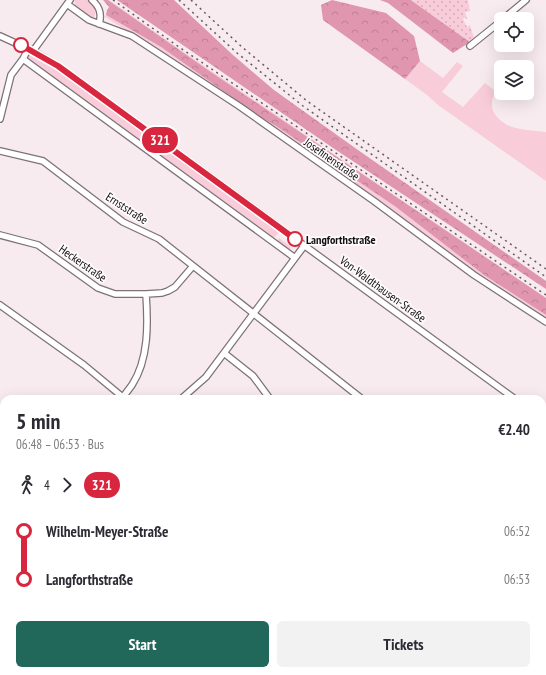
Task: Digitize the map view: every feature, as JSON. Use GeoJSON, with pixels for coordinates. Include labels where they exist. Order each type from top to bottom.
{"type":"FeatureCollection","features":[{"type":"Feature","properties":{"kind":"street"},"geometry":{"type":"LineString","coordinates":[[92,0],[96,3],[101,13],[100,24]]}},
{"type":"Feature","properties":{"kind":"street"},"geometry":{"type":"LineString","coordinates":[[512,12],[526,0]]}},
{"type":"Feature","properties":{"kind":"street","name":"Josefinenstraße"},"geometry":{"type":"LineString","coordinates":[[0,118],[9,79],[13,72],[68,2],[89,20],[132,36],[239,106],[374,201],[474,275],[546,322]]}},
{"type":"Feature","properties":{"kind":"street"},"geometry":{"type":"LineString","coordinates":[[470,46],[494,26]]}},
{"type":"Feature","properties":{"kind":"street","name":"Von-Waldthausen-Straße"},"geometry":{"type":"LineString","coordinates":[[0,36],[30,50],[58,66],[509,395]]}},
{"type":"Feature","properties":{"kind":"street"},"geometry":{"type":"LineString","coordinates":[[23,59],[295,258]]}},
{"type":"Feature","properties":{"kind":"street","name":"Ernststraße"},"geometry":{"type":"LineString","coordinates":[[0,151],[39,160],[48,164],[124,222],[159,239],[357,395]]}},
{"type":"Feature","properties":{"kind":"street","name":"Heckerstraße"},"geometry":{"type":"LineString","coordinates":[[0,235],[38,245],[104,291],[121,295],[162,293],[172,289],[193,266]]}},
{"type":"Feature","properties":{"kind":"street"},"geometry":{"type":"LineString","coordinates":[[186,395],[206,377],[304,246]]}},
{"type":"Feature","properties":{"kind":"street"},"geometry":{"type":"LineString","coordinates":[[126,395],[133,384],[144,352],[147,323],[146,294]]}},
{"type":"Feature","properties":{"kind":"street"},"geometry":{"type":"LineString","coordinates":[[0,305],[84,365],[120,395]]}},
{"type":"Feature","properties":{"kind":"street"},"geometry":{"type":"LineString","coordinates":[[224,353],[253,376],[267,395]]}},
{"type":"Feature","properties":{"kind":"shaded area"},"geometry":{"type":"Polygon","coordinates":[[[74,0],[88,0],[95,8],[96,12],[94,17],[89,17],[76,8],[74,0]]]}},
{"type":"Feature","properties":{"kind":"shaded area"},"geometry":{"type":"Polygon","coordinates":[[[109,0],[546,298],[208,70],[109,0]]]}},
{"type":"Feature","properties":{"kind":"shaded area"},"geometry":{"type":"Polygon","coordinates":[[[411,0],[468,0],[470,11],[465,12],[467,19],[465,17],[463,19],[467,27],[470,25],[474,38],[470,42],[411,0]]]}},
{"type":"Feature","properties":{"kind":"shaded area"},"geometry":{"type":"Polygon","coordinates":[[[106,15],[161,47],[260,117],[276,126],[396,207],[484,275],[546,315],[546,319],[459,261],[344,176],[341,177],[163,53],[105,17],[106,15]]]}},
{"type":"Feature","properties":{"kind":"shaded area"},"geometry":{"type":"Polygon","coordinates":[[[29,55],[33,55],[53,66],[280,231],[274,238],[277,241],[279,238],[291,247],[290,251],[29,61],[29,55]]]}},
{"type":"Feature","properties":{"kind":"shaded area"},"geometry":{"type":"Polygon","coordinates":[[[420,61],[443,78],[457,62],[463,66],[442,92],[463,107],[485,83],[494,90],[492,109],[498,118],[514,128],[546,132],[546,181],[438,105],[405,79],[420,61]]]}},
{"type":"Feature","properties":{"kind":"green space"},"geometry":{"type":"Polygon","coordinates":[[[103,0],[108,0],[208,70],[546,298],[546,315],[484,275],[396,207],[276,126],[260,117],[161,47],[106,15],[109,7],[103,0]]]}},
{"type":"Feature","properties":{"kind":"green space"},"geometry":{"type":"Polygon","coordinates":[[[117,0],[174,0],[233,55],[274,90],[546,281],[546,289],[336,150],[117,0]]]}},
{"type":"Feature","properties":{"kind":"green space"},"geometry":{"type":"Polygon","coordinates":[[[332,0],[386,13],[414,36],[420,61],[405,79],[323,20],[321,5],[332,0]]]}},
{"type":"Feature","properties":{"kind":"green space"},"geometry":{"type":"Polygon","coordinates":[[[380,0],[411,0],[470,42],[453,53],[388,3],[380,0]]]}},
{"type":"Feature","properties":{"kind":"railway"},"geometry":{"type":"LineString","coordinates":[[113,0],[179,47],[546,295]]}},
{"type":"Feature","properties":{"kind":"railway"},"geometry":{"type":"LineString","coordinates":[[179,0],[237,53],[303,106],[546,277]]}},
{"type":"Feature","properties":{"kind":"railway"},"geometry":{"type":"LineString","coordinates":[[191,0],[242,47],[307,101],[546,269]]}},
{"type":"Feature","properties":{"kind":"bus line","name":"321"},"geometry":{"type":"LineString","coordinates":[[21,45],[58,66],[295,239]]}},
{"type":"Feature","properties":{"kind":"place","name":"Langforthstraße"},"geometry":{"type":"Point","coordinates":[295,239]}}]}
